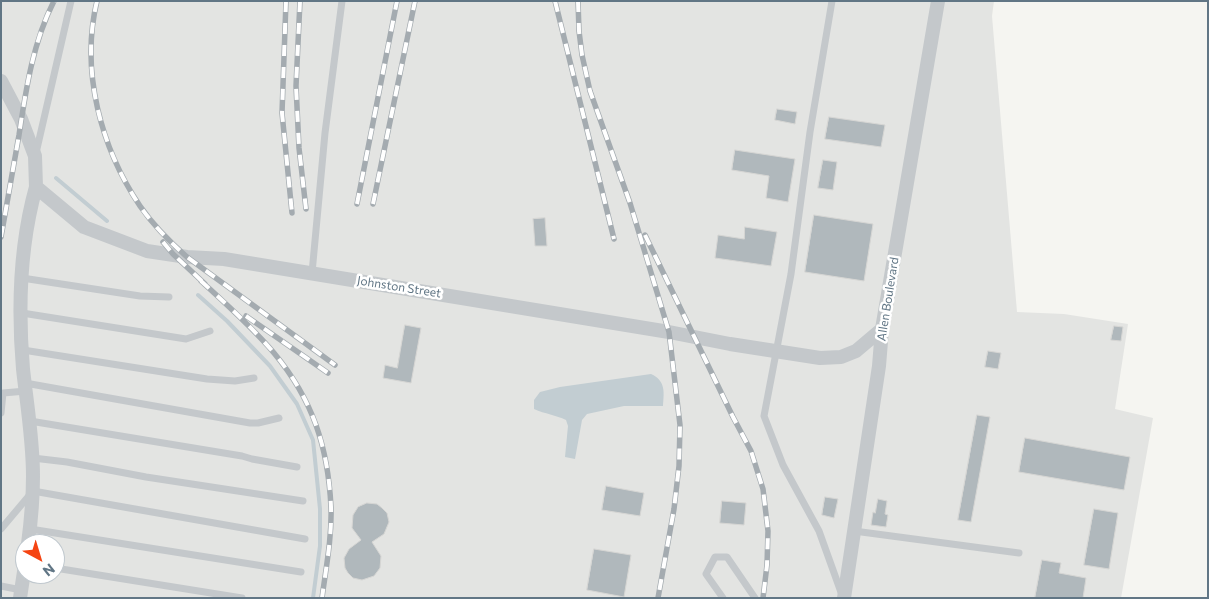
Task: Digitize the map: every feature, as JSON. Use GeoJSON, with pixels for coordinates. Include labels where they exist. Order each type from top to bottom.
{"type":"FeatureCollection","features":[{"type":"Feature","properties":{"kind":"street","name":"Allen Boulevard"},"geometry":{"type":"LineString","coordinates":[[843,598],[879,366],[882,328],[938,1]]}},
{"type":"Feature","properties":{"kind":"street"},"geometry":{"type":"LineString","coordinates":[[1,81],[21,119],[35,156],[36,187],[30,209],[22,278],[25,387],[33,458],[33,491],[29,534]]}},
{"type":"Feature","properties":{"kind":"street","name":"Johnston Street"},"geometry":{"type":"LineString","coordinates":[[36,187],[84,227],[147,251],[187,257],[224,259],[820,358],[841,357],[856,350],[882,328]]}},
{"type":"Feature","properties":{"kind":"lane"},"geometry":{"type":"LineString","coordinates":[[35,156],[71,1]]}},
{"type":"Feature","properties":{"kind":"lane"},"geometry":{"type":"LineString","coordinates":[[312,273],[325,133],[342,1]]}},
{"type":"Feature","properties":{"kind":"lane"},"geometry":{"type":"LineString","coordinates":[[832,1],[810,132],[790,274],[764,416],[783,465],[819,531],[843,598]]}},
{"type":"Feature","properties":{"kind":"lane"},"geometry":{"type":"LineString","coordinates":[[22,278],[140,296],[168,297]]}},
{"type":"Feature","properties":{"kind":"lane"},"geometry":{"type":"LineString","coordinates":[[22,313],[186,339],[210,332]]}},
{"type":"Feature","properties":{"kind":"lane"},"geometry":{"type":"LineString","coordinates":[[23,350],[208,379],[234,381],[254,378]]}},
{"type":"Feature","properties":{"kind":"lane"},"geometry":{"type":"LineString","coordinates":[[1,413],[3,393],[25,387],[250,423],[279,418]]}},
{"type":"Feature","properties":{"kind":"lane"},"geometry":{"type":"LineString","coordinates":[[30,421],[242,456],[297,467]]}},
{"type":"Feature","properties":{"kind":"lane"},"geometry":{"type":"LineString","coordinates":[[33,458],[303,500]]}},
{"type":"Feature","properties":{"kind":"lane"},"geometry":{"type":"LineString","coordinates":[[1,529],[33,491],[305,539]]}},
{"type":"Feature","properties":{"kind":"lane"},"geometry":{"type":"LineString","coordinates":[[30,529],[301,572]]}},
{"type":"Feature","properties":{"kind":"lane"},"geometry":{"type":"LineString","coordinates":[[854,531],[1019,553]]}},
{"type":"Feature","properties":{"kind":"lane"},"geometry":{"type":"LineString","coordinates":[[723,598],[706,574],[715,557],[727,557],[755,598]]}},
{"type":"Feature","properties":{"kind":"lane"},"geometry":{"type":"LineString","coordinates":[[65,570],[242,598]]}},
{"type":"Feature","properties":{"kind":"lane"},"geometry":{"type":"LineString","coordinates":[[1,586],[21,594]]}},
{"type":"Feature","properties":{"kind":"shaded area"},"geometry":{"type":"Polygon","coordinates":[[[1,1],[994,1],[992,16],[1017,312],[1064,314],[1128,324],[1115,409],[1153,418],[1121,598],[1,598],[1,1]]]}},
{"type":"Feature","properties":{"kind":"shaded area"},"geometry":{"type":"Polygon","coordinates":[[[651,374],[662,384],[664,392],[663,406],[624,406],[587,414],[582,420],[575,459],[565,457],[568,426],[566,420],[534,409],[534,400],[540,392],[560,387],[651,374]]]}},
{"type":"Feature","properties":{"kind":"building"},"geometry":{"type":"Polygon","coordinates":[[[777,109],[797,112],[795,124],[775,120],[777,109]]]}},
{"type":"Feature","properties":{"kind":"building"},"geometry":{"type":"Polygon","coordinates":[[[829,117],[885,125],[881,147],[825,139],[829,117]]]}},
{"type":"Feature","properties":{"kind":"building"},"geometry":{"type":"Polygon","coordinates":[[[735,150],[795,159],[788,202],[766,198],[769,176],[732,170],[735,150]]]}},
{"type":"Feature","properties":{"kind":"building"},"geometry":{"type":"Polygon","coordinates":[[[823,160],[837,162],[833,190],[818,188],[823,160]]]}},
{"type":"Feature","properties":{"kind":"building"},"geometry":{"type":"Polygon","coordinates":[[[814,215],[873,224],[864,281],[805,272],[814,215]]]}},
{"type":"Feature","properties":{"kind":"building"},"geometry":{"type":"Polygon","coordinates":[[[545,218],[547,246],[535,246],[533,219],[545,218]]]}},
{"type":"Feature","properties":{"kind":"building"},"geometry":{"type":"Polygon","coordinates":[[[745,227],[777,232],[771,266],[715,258],[718,235],[744,239],[745,227]]]}},
{"type":"Feature","properties":{"kind":"building"},"geometry":{"type":"Polygon","coordinates":[[[405,325],[421,328],[411,383],[383,378],[385,365],[397,368],[405,325]]]}},
{"type":"Feature","properties":{"kind":"building"},"geometry":{"type":"Polygon","coordinates":[[[1114,326],[1123,327],[1121,341],[1111,340],[1114,326]]]}},
{"type":"Feature","properties":{"kind":"building"},"geometry":{"type":"Polygon","coordinates":[[[988,351],[1001,353],[998,369],[985,367],[988,351]]]}},
{"type":"Feature","properties":{"kind":"building"},"geometry":{"type":"Polygon","coordinates":[[[977,415],[990,417],[971,522],[958,520],[977,415]]]}},
{"type":"Feature","properties":{"kind":"building"},"geometry":{"type":"Polygon","coordinates":[[[1025,438],[1130,457],[1124,490],[1019,472],[1025,438]]]}},
{"type":"Feature","properties":{"kind":"building"},"geometry":{"type":"Polygon","coordinates":[[[606,486],[644,493],[640,516],[602,510],[606,486]]]}},
{"type":"Feature","properties":{"kind":"building"},"geometry":{"type":"Polygon","coordinates":[[[825,497],[838,499],[834,518],[822,515],[825,497]]]}},
{"type":"Feature","properties":{"kind":"building"},"geometry":{"type":"Polygon","coordinates":[[[878,499],[887,501],[885,514],[888,515],[886,527],[871,525],[878,499]]]}},
{"type":"Feature","properties":{"kind":"building"},"geometry":{"type":"Polygon","coordinates":[[[722,501],[746,503],[744,525],[720,523],[722,501]]]}},
{"type":"Feature","properties":{"kind":"building"},"geometry":{"type":"Polygon","coordinates":[[[367,503],[377,504],[382,508],[387,513],[389,522],[384,534],[372,542],[381,556],[380,568],[374,576],[362,580],[353,578],[348,573],[345,568],[344,558],[349,549],[361,540],[352,528],[353,515],[358,507],[367,503]]]}},
{"type":"Feature","properties":{"kind":"building"},"geometry":{"type":"Polygon","coordinates":[[[1094,509],[1118,513],[1109,569],[1084,565],[1094,509]]]}},
{"type":"Feature","properties":{"kind":"building"},"geometry":{"type":"Polygon","coordinates":[[[594,549],[631,555],[624,597],[587,590],[594,549]]]}},
{"type":"Feature","properties":{"kind":"building"},"geometry":{"type":"Polygon","coordinates":[[[1042,560],[1061,563],[1059,573],[1086,578],[1083,598],[1035,598],[1042,560]]]}},
{"type":"Feature","properties":{"kind":"waterway"},"geometry":{"type":"LineString","coordinates":[[56,178],[107,221]]}},
{"type":"Feature","properties":{"kind":"waterway"},"geometry":{"type":"LineString","coordinates":[[198,295],[227,321],[270,366],[297,404],[313,440],[320,509],[320,546],[313,598]]}},
{"type":"Feature","properties":{"kind":"railway"},"geometry":{"type":"LineString","coordinates":[[1,237],[31,66],[41,33],[54,1]]}},
{"type":"Feature","properties":{"kind":"railway"},"geometry":{"type":"LineString","coordinates":[[97,1],[92,28],[91,54],[98,108],[114,159],[140,206],[150,220],[187,257],[335,365]]}},
{"type":"Feature","properties":{"kind":"railway"},"geometry":{"type":"LineString","coordinates":[[286,1],[282,113],[292,213]]}},
{"type":"Feature","properties":{"kind":"railway"},"geometry":{"type":"LineString","coordinates":[[300,1],[296,86],[299,148],[306,209]]}},
{"type":"Feature","properties":{"kind":"railway"},"geometry":{"type":"LineString","coordinates":[[357,204],[397,1]]}},
{"type":"Feature","properties":{"kind":"railway"},"geometry":{"type":"LineString","coordinates":[[373,204],[415,1]]}},
{"type":"Feature","properties":{"kind":"railway"},"geometry":{"type":"LineString","coordinates":[[555,1],[614,239]]}},
{"type":"Feature","properties":{"kind":"railway"},"geometry":{"type":"LineString","coordinates":[[578,1],[582,55],[590,91],[630,203],[669,332],[680,425],[679,466],[674,509],[658,598]]}},
{"type":"Feature","properties":{"kind":"railway"},"geometry":{"type":"LineString","coordinates":[[645,235],[751,451],[763,489],[768,531],[767,565],[763,598]]}},
{"type":"Feature","properties":{"kind":"railway"},"geometry":{"type":"LineString","coordinates":[[163,242],[205,284]]}},
{"type":"Feature","properties":{"kind":"railway"},"geometry":{"type":"LineString","coordinates":[[201,281],[248,325],[274,353],[299,388],[316,425],[326,464],[331,507],[330,541],[322,598]]}},
{"type":"Feature","properties":{"kind":"railway"},"geometry":{"type":"LineString","coordinates":[[246,316],[328,373]]}}]}
